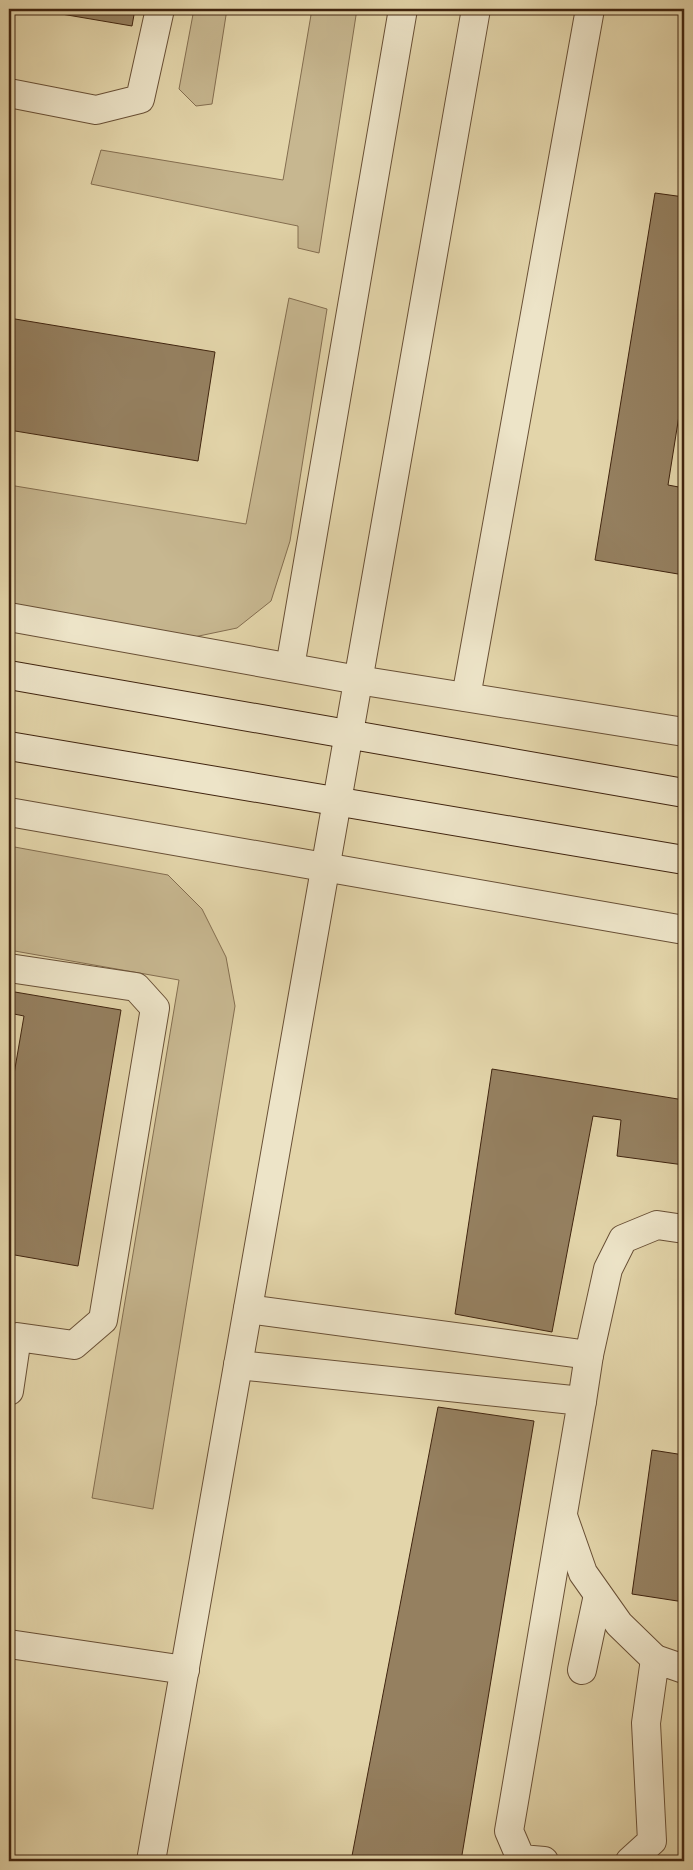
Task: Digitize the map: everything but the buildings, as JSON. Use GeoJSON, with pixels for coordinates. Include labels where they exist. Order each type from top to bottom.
{"type":"FeatureCollection","features":[{"type":"Feature","properties":{"kind":"street"},"geometry":{"type":"LineString","coordinates":[[9,92],[96,110],[140,99],[160,9]]}},
{"type":"Feature","properties":{"kind":"street"},"geometry":{"type":"LineString","coordinates":[[290,667],[404,9]]}},
{"type":"Feature","properties":{"kind":"street"},"geometry":{"type":"LineString","coordinates":[[151,1861],[476,9]]}},
{"type":"Feature","properties":{"kind":"street"},"geometry":{"type":"LineString","coordinates":[[466,697],[590,9]]}},
{"type":"Feature","properties":{"kind":"street"},"geometry":{"type":"LineString","coordinates":[[9,617],[358,680],[684,732]]}},
{"type":"Feature","properties":{"kind":"street"},"geometry":{"type":"LineString","coordinates":[[9,675],[684,793]]}},
{"type":"Feature","properties":{"kind":"street"},"geometry":{"type":"LineString","coordinates":[[9,746],[684,860]]}},
{"type":"Feature","properties":{"kind":"street"},"geometry":{"type":"LineString","coordinates":[[9,812],[684,930]]}},
{"type":"Feature","properties":{"kind":"street"},"geometry":{"type":"LineString","coordinates":[[9,968],[136,988],[155,1008],[104,1320],[74,1345],[17,1337],[9,1391]]}},
{"type":"Feature","properties":{"kind":"street"},"geometry":{"type":"LineString","coordinates":[[544,1861],[521,1859],[509,1831],[589,1355],[608,1269],[623,1240],[657,1225],[684,1229]]}},
{"type":"Feature","properties":{"kind":"street"},"geometry":{"type":"LineString","coordinates":[[248,1309],[589,1355]]}},
{"type":"Feature","properties":{"kind":"street"},"geometry":{"type":"LineString","coordinates":[[238,1365],[582,1401]]}},
{"type":"Feature","properties":{"kind":"street"},"geometry":{"type":"LineString","coordinates":[[563,1515],[583,1573],[619,1624],[655,1659],[684,1669]]}},
{"type":"Feature","properties":{"kind":"street"},"geometry":{"type":"LineString","coordinates":[[582,1670],[598,1595]]}},
{"type":"Feature","properties":{"kind":"street"},"geometry":{"type":"LineString","coordinates":[[9,1644],[185,1670]]}},
{"type":"Feature","properties":{"kind":"street"},"geometry":{"type":"LineString","coordinates":[[630,1861],[652,1840],[646,1723],[655,1659]]}},
{"type":"Feature","properties":{"kind":"shaded area"},"geometry":{"type":"Polygon","coordinates":[[[194,9],[227,9],[212,104],[196,106],[179,89],[194,9]]]}},
{"type":"Feature","properties":{"kind":"shaded area"},"geometry":{"type":"Polygon","coordinates":[[[312,9],[357,9],[319,253],[298,248],[298,226],[91,184],[101,150],[283,180],[312,9]]]}},
{"type":"Feature","properties":{"kind":"shaded area"},"geometry":{"type":"Polygon","coordinates":[[[289,298],[327,309],[290,541],[271,601],[237,628],[194,637],[9,603],[9,485],[246,524],[289,298]]]}},
{"type":"Feature","properties":{"kind":"shaded area"},"geometry":{"type":"Polygon","coordinates":[[[9,846],[168,875],[202,909],[226,957],[235,1006],[153,1509],[92,1498],[179,980],[9,950],[9,846]]]}}]}
